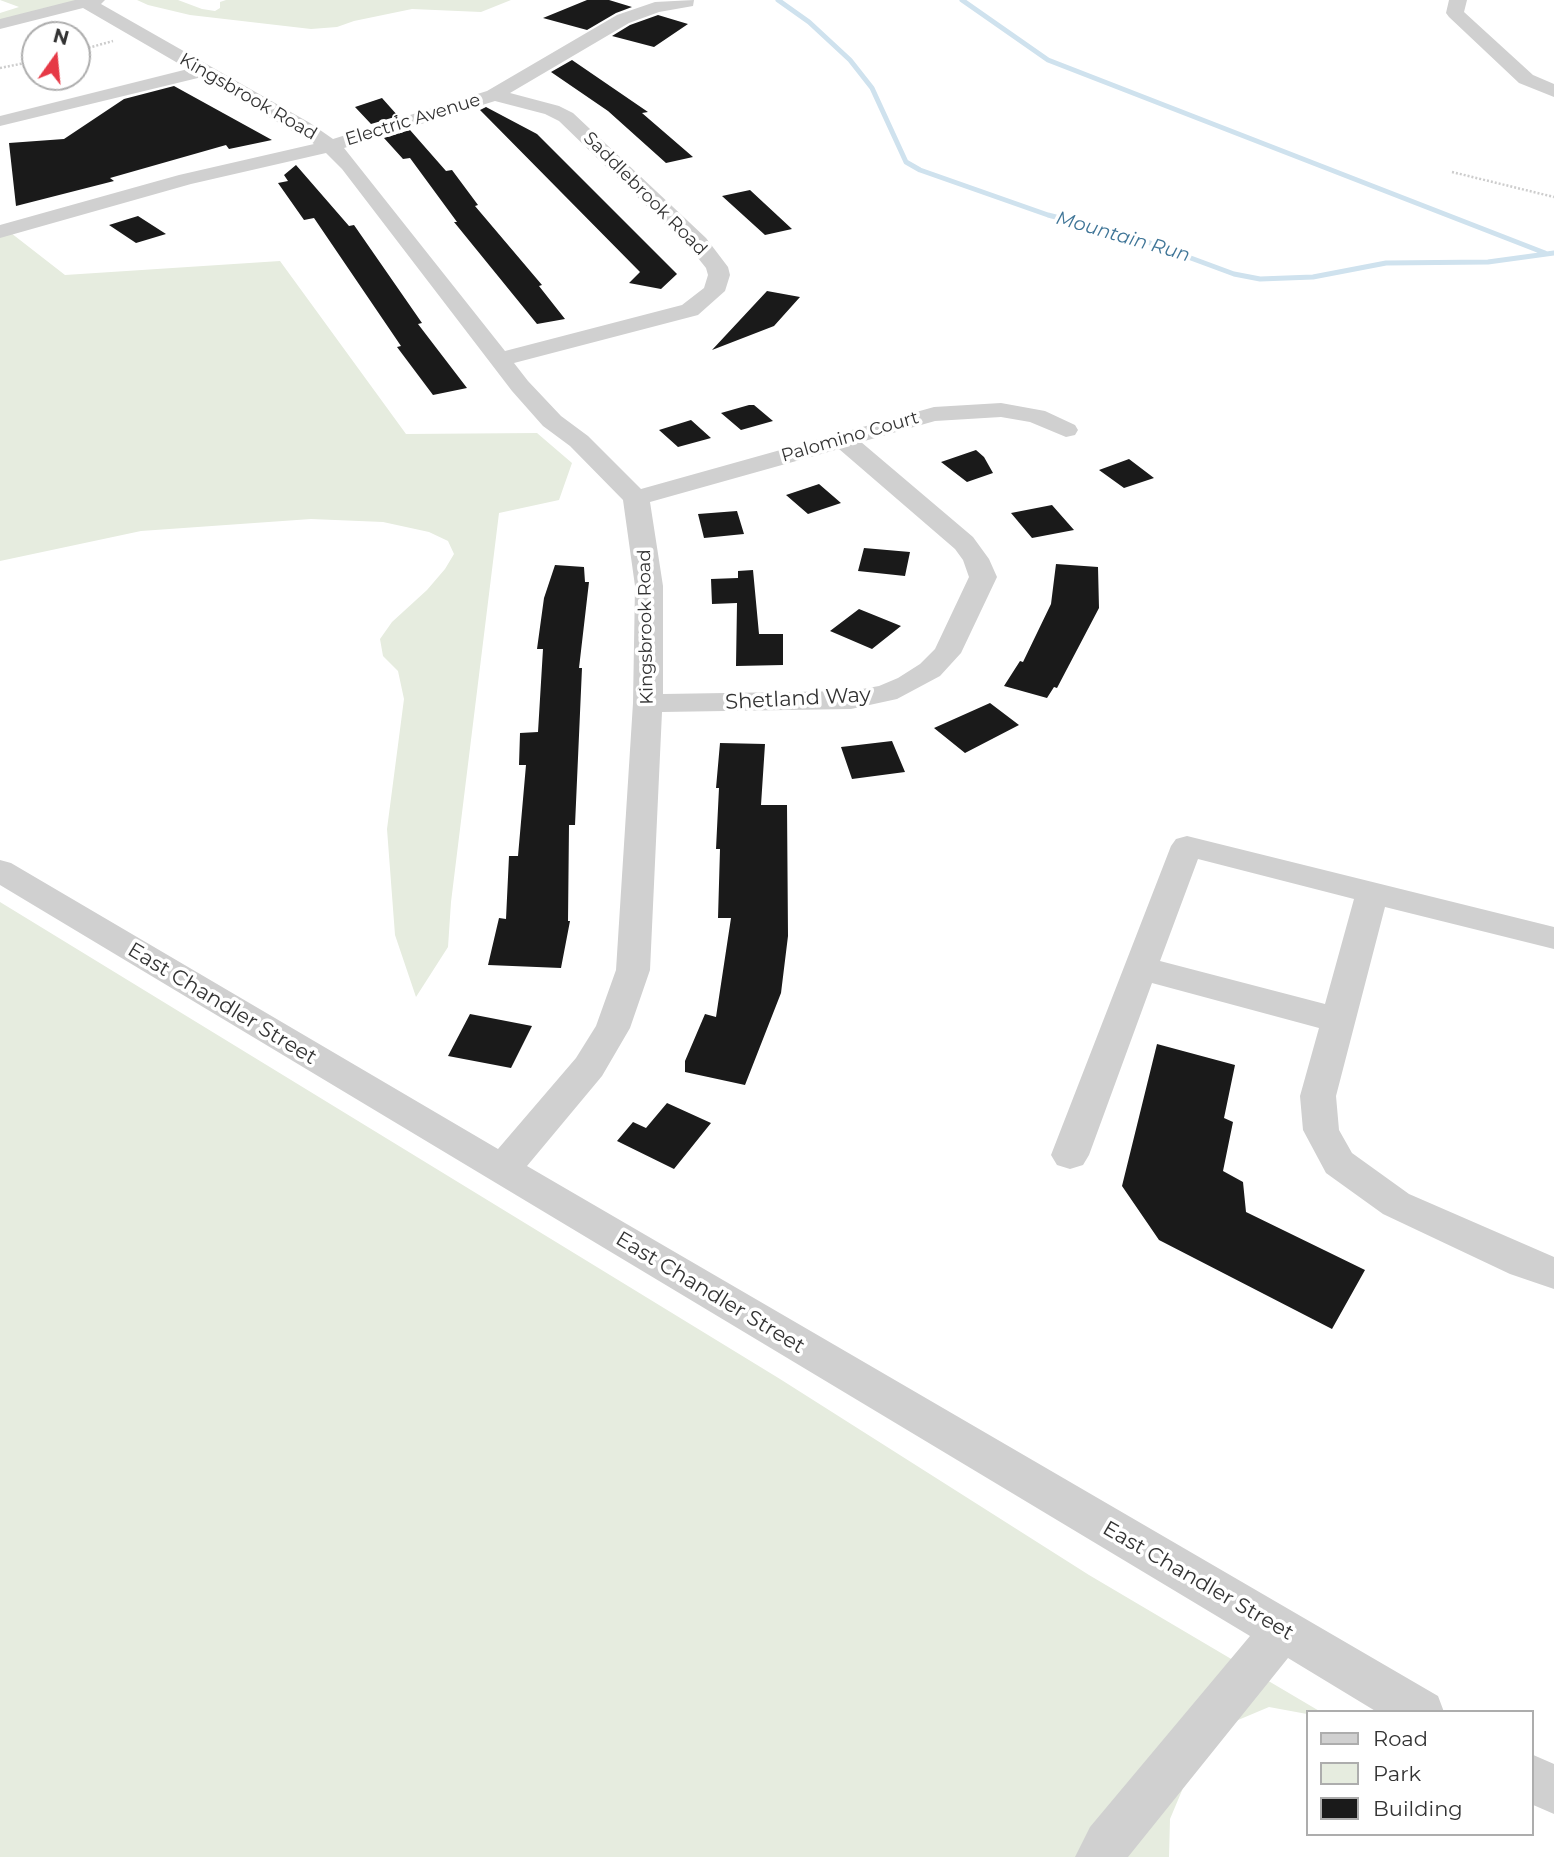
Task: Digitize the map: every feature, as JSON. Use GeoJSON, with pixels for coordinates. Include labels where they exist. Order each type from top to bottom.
{"type":"FeatureCollection","features":[{"type":"Feature","properties":{"kind":"street"},"geometry":{"type":"LineString","coordinates":[[1458,0],[1455,13],[1526,79],[1554,91]]}},
{"type":"Feature","properties":{"kind":"street"},"geometry":{"type":"LineString","coordinates":[[0,24],[92,2]]}},
{"type":"Feature","properties":{"kind":"street","name":"Kingsbrook Road"},"geometry":{"type":"LineString","coordinates":[[92,2],[139,34],[303,127],[330,146],[349,165],[520,386],[552,421],[589,451],[636,498],[649,586],[648,703],[633,970],[613,1028],[589,1067],[503,1169]]}},
{"type":"Feature","properties":{"kind":"street","name":"Electric Avenue"},"geometry":{"type":"LineString","coordinates":[[0,232],[186,179],[330,146],[411,123],[494,94],[622,19],[655,7],[687,2]]}},
{"type":"Feature","properties":{"kind":"street"},"geometry":{"type":"LineString","coordinates":[[4,121],[203,71]]}},
{"type":"Feature","properties":{"kind":"street","name":"Saddlebrook Road"},"geometry":{"type":"LineString","coordinates":[[494,94],[552,110],[566,117],[698,243],[717,267],[719,275],[714,291],[690,310],[629,328],[500,359]]}},
{"type":"Feature","properties":{"kind":"street","name":"Palomino Court"},"geometry":{"type":"LineString","coordinates":[[636,498],[934,414],[965,410],[1001,410],[1036,416],[1066,430]]}},
{"type":"Feature","properties":{"kind":"street","name":"Shetland Way"},"geometry":{"type":"LineString","coordinates":[[648,703],[708,704],[851,699],[887,693],[930,670],[947,653],[983,577],[975,559],[964,543],[844,440]]}},
{"type":"Feature","properties":{"kind":"street"},"geometry":{"type":"LineString","coordinates":[[1070,1155],[1187,846],[1554,938]]}},
{"type":"Feature","properties":{"kind":"street","name":"East Chandler Street"},"geometry":{"type":"LineString","coordinates":[[0,871],[766,1327],[1418,1710]]}},
{"type":"Feature","properties":{"kind":"street"},"geometry":{"type":"LineString","coordinates":[[1372,892],[1317,1106],[1321,1130],[1339,1163],[1370,1188],[1421,1217],[1531,1266],[1554,1273]]}},
{"type":"Feature","properties":{"kind":"street"},"geometry":{"type":"LineString","coordinates":[[1141,968],[1337,1020]]}},
{"type":"Feature","properties":{"kind":"street"},"geometry":{"type":"LineString","coordinates":[[1100,1857],[1107,1844],[1283,1630]]}},
{"type":"Feature","properties":{"kind":"street"},"geometry":{"type":"LineString","coordinates":[[1533,1778],[1554,1790]]}},
{"type":"Feature","properties":{"kind":"path"},"geometry":{"type":"LineString","coordinates":[[91,47],[139,34]]}},
{"type":"Feature","properties":{"kind":"path"},"geometry":{"type":"LineString","coordinates":[[0,68],[21,64]]}},
{"type":"Feature","properties":{"kind":"path"},"geometry":{"type":"LineString","coordinates":[[1452,172],[1554,197]]}},
{"type":"Feature","properties":{"kind":"green space"},"geometry":{"type":"Polygon","coordinates":[[[0,0],[78,0],[0,20],[0,13],[19,7],[0,0]]]}},
{"type":"Feature","properties":{"kind":"green space"},"geometry":{"type":"Polygon","coordinates":[[[137,0],[178,0],[215,11],[220,8],[220,2],[226,0],[511,0],[481,12],[412,9],[337,27],[311,29],[190,15],[137,0]]]}},
{"type":"Feature","properties":{"kind":"green space"},"geometry":{"type":"Polygon","coordinates":[[[11,233],[65,275],[280,261],[406,434],[537,433],[572,463],[559,500],[499,513],[451,902],[448,947],[416,997],[395,935],[387,829],[404,699],[398,671],[383,656],[380,639],[392,622],[427,590],[445,569],[454,554],[448,541],[429,532],[383,522],[311,519],[141,531],[0,561],[0,237],[11,233]]]}},
{"type":"Feature","properties":{"kind":"green space"},"geometry":{"type":"Polygon","coordinates":[[[0,902],[780,1379],[1089,1575],[1318,1710],[1306,1710],[1306,1714],[1269,1707],[1231,1723],[1191,1769],[1170,1819],[1169,1857],[0,1857],[0,902]]]}},
{"type":"Feature","properties":{"kind":"building"},"geometry":{"type":"Polygon","coordinates":[[[587,0],[609,0],[632,7],[587,30],[543,18],[587,0]]]}},
{"type":"Feature","properties":{"kind":"building"},"geometry":{"type":"Polygon","coordinates":[[[658,15],[688,24],[654,47],[612,36],[630,25],[658,15]]]}},
{"type":"Feature","properties":{"kind":"building"},"geometry":{"type":"Polygon","coordinates":[[[572,60],[648,112],[642,113],[693,157],[666,163],[608,111],[551,72],[572,60]]]}},
{"type":"Feature","properties":{"kind":"building"},"geometry":{"type":"Polygon","coordinates":[[[174,86],[272,140],[229,149],[226,145],[110,178],[114,181],[16,206],[9,143],[64,139],[124,99],[174,86]]]}},
{"type":"Feature","properties":{"kind":"building"},"geometry":{"type":"Polygon","coordinates":[[[382,98],[398,116],[371,124],[355,107],[382,98]]]}},
{"type":"Feature","properties":{"kind":"building"},"geometry":{"type":"Polygon","coordinates":[[[486,107],[537,134],[677,274],[661,289],[629,283],[640,272],[480,110],[486,107]]]}},
{"type":"Feature","properties":{"kind":"building"},"geometry":{"type":"Polygon","coordinates":[[[410,130],[446,171],[452,170],[478,205],[475,206],[542,285],[539,286],[565,319],[537,324],[454,222],[457,222],[410,158],[403,159],[384,138],[410,130]]]}},
{"type":"Feature","properties":{"kind":"building"},"geometry":{"type":"Polygon","coordinates":[[[296,165],[349,226],[354,225],[422,323],[418,324],[467,388],[433,395],[397,347],[401,346],[314,218],[304,220],[278,183],[288,181],[284,175],[296,165]]]}},
{"type":"Feature","properties":{"kind":"building"},"geometry":{"type":"Polygon","coordinates":[[[750,190],[792,229],[765,235],[722,196],[750,190]]]}},
{"type":"Feature","properties":{"kind":"building"},"geometry":{"type":"Polygon","coordinates":[[[138,216],[166,234],[136,243],[109,225],[138,216]]]}},
{"type":"Feature","properties":{"kind":"building"},"geometry":{"type":"Polygon","coordinates":[[[767,291],[800,297],[774,326],[712,350],[767,291]]]}},
{"type":"Feature","properties":{"kind":"building"},"geometry":{"type":"Polygon","coordinates":[[[754,405],[773,421],[741,430],[721,413],[754,405]]]}},
{"type":"Feature","properties":{"kind":"building"},"geometry":{"type":"Polygon","coordinates":[[[691,420],[711,438],[678,447],[659,430],[691,420]]]}},
{"type":"Feature","properties":{"kind":"building"},"geometry":{"type":"Polygon","coordinates":[[[976,450],[984,457],[993,473],[967,482],[941,462],[976,450]]]}},
{"type":"Feature","properties":{"kind":"building"},"geometry":{"type":"Polygon","coordinates":[[[1129,459],[1154,478],[1124,488],[1099,470],[1129,459]]]}},
{"type":"Feature","properties":{"kind":"building"},"geometry":{"type":"Polygon","coordinates":[[[819,484],[841,503],[808,514],[786,495],[819,484]]]}},
{"type":"Feature","properties":{"kind":"building"},"geometry":{"type":"Polygon","coordinates":[[[1052,505],[1074,530],[1032,538],[1011,513],[1052,505]]]}},
{"type":"Feature","properties":{"kind":"building"},"geometry":{"type":"Polygon","coordinates":[[[737,511],[744,534],[704,538],[698,514],[737,511]]]}},
{"type":"Feature","properties":{"kind":"building"},"geometry":{"type":"Polygon","coordinates":[[[864,548],[910,552],[905,576],[858,571],[864,548]]]}},
{"type":"Feature","properties":{"kind":"building"},"geometry":{"type":"Polygon","coordinates":[[[1056,564],[1098,567],[1099,608],[1057,688],[1054,687],[1047,698],[1004,686],[1020,661],[1023,662],[1051,604],[1056,564]]]}},
{"type":"Feature","properties":{"kind":"building"},"geometry":{"type":"Polygon","coordinates":[[[555,565],[584,567],[585,582],[589,582],[579,668],[582,668],[575,825],[569,825],[570,921],[561,968],[488,965],[499,918],[506,919],[509,856],[518,856],[526,765],[519,765],[520,733],[538,732],[543,649],[537,649],[544,598],[555,565]]]}},
{"type":"Feature","properties":{"kind":"building"},"geometry":{"type":"Polygon","coordinates":[[[753,570],[759,634],[783,634],[783,665],[736,666],[737,603],[712,604],[711,579],[738,578],[738,571],[753,570]]]}},
{"type":"Feature","properties":{"kind":"building"},"geometry":{"type":"Polygon","coordinates":[[[859,609],[901,626],[872,649],[830,631],[859,609]]]}},
{"type":"Feature","properties":{"kind":"building"},"geometry":{"type":"Polygon","coordinates":[[[990,703],[1019,725],[965,753],[934,728],[990,703]]]}},
{"type":"Feature","properties":{"kind":"building"},"geometry":{"type":"Polygon","coordinates":[[[892,741],[905,772],[852,779],[841,747],[892,741]]]}},
{"type":"Feature","properties":{"kind":"building"},"geometry":{"type":"Polygon","coordinates":[[[720,743],[765,744],[761,805],[787,805],[788,936],[781,993],[745,1085],[685,1072],[685,1061],[705,1014],[716,1017],[731,918],[718,918],[720,849],[716,849],[719,788],[716,788],[720,743]]]}},
{"type":"Feature","properties":{"kind":"building"},"geometry":{"type":"Polygon","coordinates":[[[470,1014],[532,1026],[511,1068],[448,1056],[470,1014]]]}},
{"type":"Feature","properties":{"kind":"building"},"geometry":{"type":"Polygon","coordinates":[[[1157,1044],[1235,1065],[1224,1118],[1233,1122],[1223,1171],[1243,1182],[1246,1212],[1365,1270],[1332,1329],[1159,1240],[1122,1186],[1157,1044]]]}},
{"type":"Feature","properties":{"kind":"building"},"geometry":{"type":"Polygon","coordinates":[[[667,1103],[711,1123],[674,1169],[617,1141],[633,1122],[646,1128],[667,1103]]]}},
{"type":"Feature","properties":{"kind":"waterway","name":"Mountain Run"},"geometry":{"type":"LineString","coordinates":[[778,0],[809,22],[850,60],[872,88],[906,162],[920,170],[1048,215],[1134,237],[1234,274],[1260,279],[1313,277],[1386,263],[1488,262],[1554,253]]}},
{"type":"Feature","properties":{"kind":"waterway"},"geometry":{"type":"LineString","coordinates":[[962,0],[1048,60],[1545,253]]}}]}
